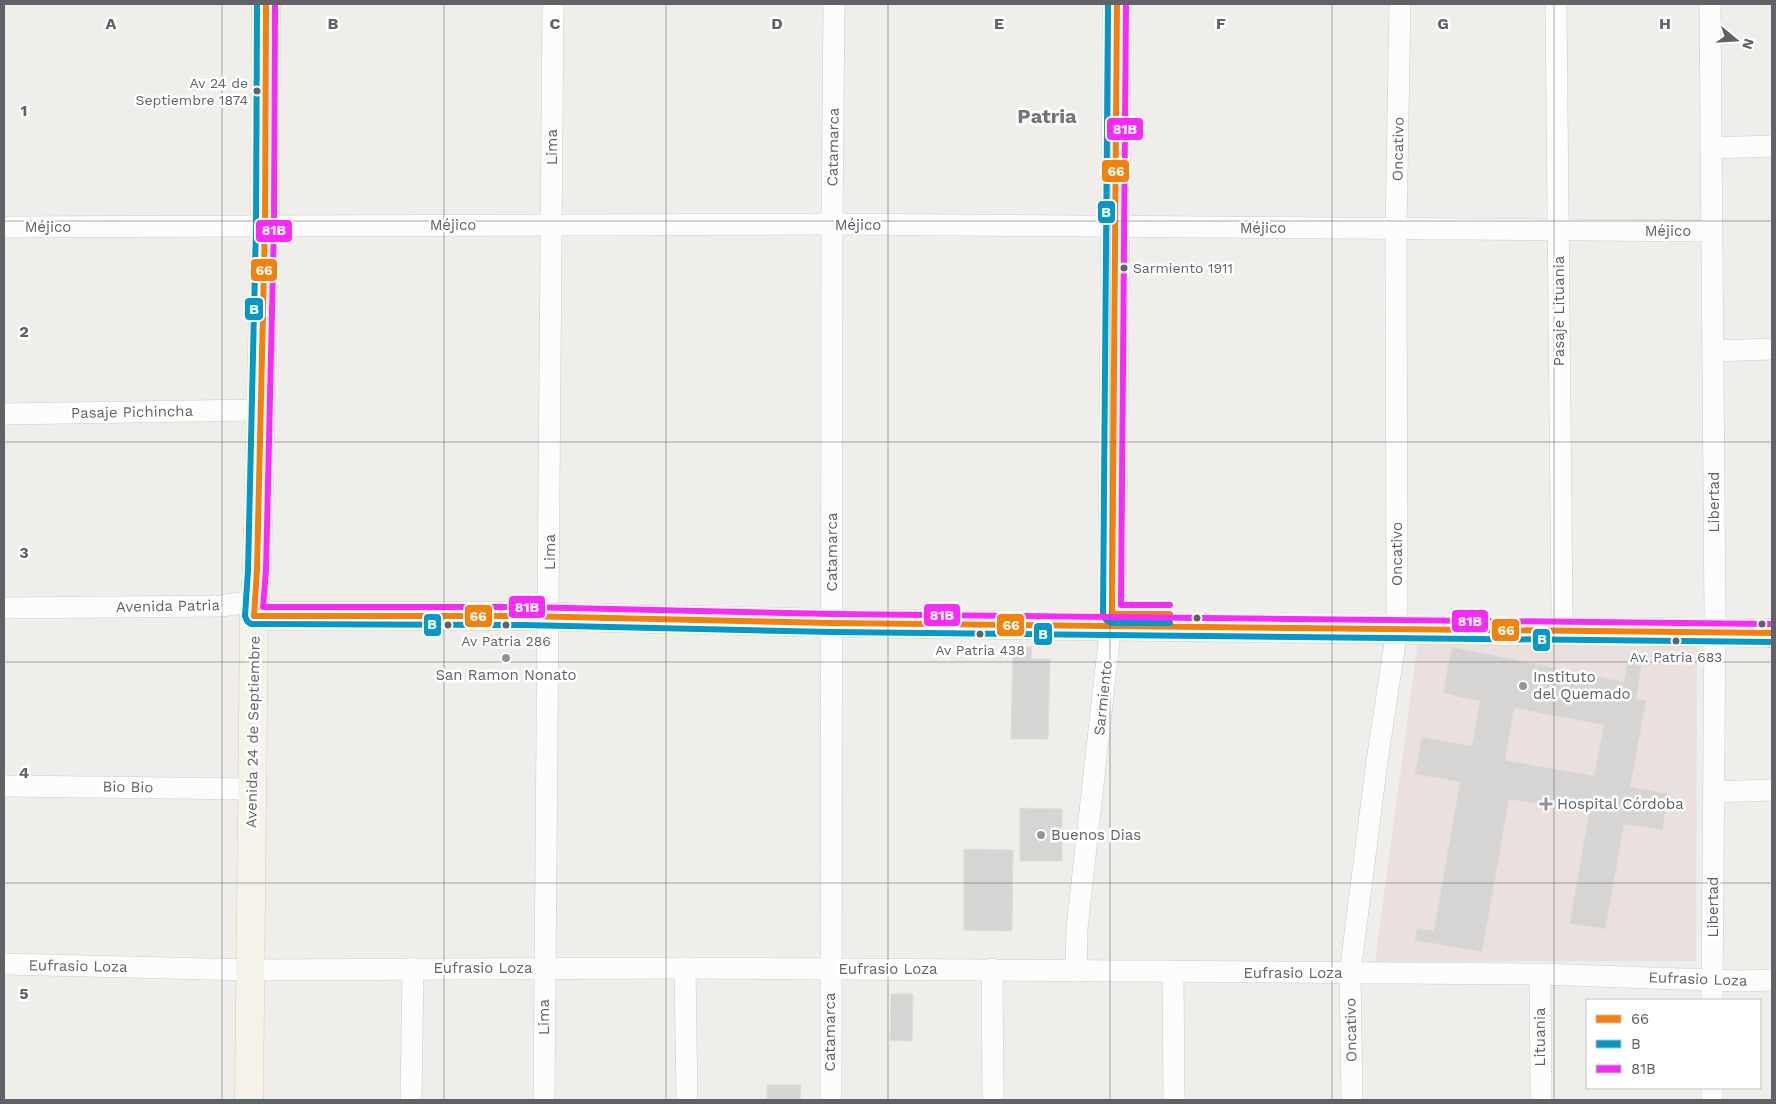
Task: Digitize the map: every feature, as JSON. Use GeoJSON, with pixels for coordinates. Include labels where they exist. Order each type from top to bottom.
{"type":"FeatureCollection","features":[{"type":"Feature","properties":{"kind":"main road","name":"Avenida 24 de Septiembre"},"geometry":{"type":"LineString","coordinates":[[249,1100],[260,970],[263,615],[257,570],[265,226],[266,4]]}},
{"type":"Feature","properties":{"kind":"main road","name":"Sarmiento"},"geometry":{"type":"LineString","coordinates":[[1112,620],[1117,4]]}},
{"type":"Feature","properties":{"kind":"main road","name":"Avenida Patria"},"geometry":{"type":"LineString","coordinates":[[263,615],[550,608],[1112,620],[1715,624],[1772,616]]}},
{"type":"Feature","properties":{"kind":"main road","name":"Avenida 24 de Septiembre"},"geometry":{"type":"LineString","coordinates":[[263,615],[252,789],[267,1100]]}},
{"type":"Feature","properties":{"kind":"main road","name":"Avenida Patria"},"geometry":{"type":"LineString","coordinates":[[1398,623],[1562,617],[1684,618],[1772,633]]}},
{"type":"Feature","properties":{"kind":"street","name":"Lima"},"geometry":{"type":"LineString","coordinates":[[544,1100],[544,968],[550,608],[554,4]]}},
{"type":"Feature","properties":{"kind":"street","name":"Catamarca"},"geometry":{"type":"LineString","coordinates":[[830,1100],[834,4]]}},
{"type":"Feature","properties":{"kind":"street","name":"Oncativo"},"geometry":{"type":"LineString","coordinates":[[1352,1100],[1350,973],[1377,761],[1398,623],[1396,229],[1400,4]]}},
{"type":"Feature","properties":{"kind":"street","name":"Pasaje Lituania"},"geometry":{"type":"LineString","coordinates":[[1556,4],[1562,617]]}},
{"type":"Feature","properties":{"kind":"street","name":"Libertad"},"geometry":{"type":"LineString","coordinates":[[1710,4],[1715,624],[1712,990]]}},
{"type":"Feature","properties":{"kind":"street"},"geometry":{"type":"LineString","coordinates":[[1711,148],[1772,146]]}},
{"type":"Feature","properties":{"kind":"street","name":"Méjico"},"geometry":{"type":"LineString","coordinates":[[4,227],[832,224],[1712,231]]}},
{"type":"Feature","properties":{"kind":"street"},"geometry":{"type":"LineString","coordinates":[[1713,351],[1772,349]]}},
{"type":"Feature","properties":{"kind":"street","name":"Pasaje Pichincha"},"geometry":{"type":"LineString","coordinates":[[4,414],[261,410]]}},
{"type":"Feature","properties":{"kind":"street","name":"Avenida Patria"},"geometry":{"type":"LineString","coordinates":[[4,608],[221,606],[263,615]]}},
{"type":"Feature","properties":{"kind":"street","name":"Sarmiento"},"geometry":{"type":"LineString","coordinates":[[1076,971],[1077,928],[1112,620]]}},
{"type":"Feature","properties":{"kind":"street","name":"Bio Bio"},"geometry":{"type":"LineString","coordinates":[[4,786],[252,789]]}},
{"type":"Feature","properties":{"kind":"street"},"geometry":{"type":"LineString","coordinates":[[1714,792],[1772,790]]}},
{"type":"Feature","properties":{"kind":"street","name":"Eufrasio Loza"},"geometry":{"type":"LineString","coordinates":[[4,964],[260,970],[685,968],[1540,974],[1712,990],[1772,980]]}},
{"type":"Feature","properties":{"kind":"street"},"geometry":{"type":"LineString","coordinates":[[411,1100],[413,968]]}},
{"type":"Feature","properties":{"kind":"street"},"geometry":{"type":"LineString","coordinates":[[685,968],[686,1100]]}},
{"type":"Feature","properties":{"kind":"street"},"geometry":{"type":"LineString","coordinates":[[992,969],[993,1100]]}},
{"type":"Feature","properties":{"kind":"street"},"geometry":{"type":"LineString","coordinates":[[1173,972],[1174,1100]]}},
{"type":"Feature","properties":{"kind":"street","name":"Lituania"},"geometry":{"type":"LineString","coordinates":[[1540,974],[1541,1100]]}},
{"type":"Feature","properties":{"kind":"shaded area","name":"Hospital Córdoba"},"geometry":{"type":"Polygon","coordinates":[[[1418,642],[1697,647],[1696,961],[1375,962],[1418,642]]]}},
{"type":"Feature","properties":{"kind":"building"},"geometry":{"type":"Polygon","coordinates":[[[1013,647],[1032,647],[1031,659],[1050,659],[1048,739],[1011,739],[1013,647]]]}},
{"type":"Feature","properties":{"kind":"building"},"geometry":{"type":"Polygon","coordinates":[[[1452,647],[1624,682],[1629,653],[1643,655],[1636,699],[1646,701],[1630,787],[1669,794],[1662,830],[1624,824],[1605,929],[1570,923],[1589,813],[1509,799],[1482,952],[1415,940],[1417,928],[1434,931],[1460,782],[1415,774],[1422,737],[1472,746],[1480,701],[1443,693],[1452,647]],[[1514,708],[1505,760],[1594,776],[1604,725],[1514,708]]]}},
{"type":"Feature","properties":{"kind":"building","name":"Buenos Dias"},"geometry":{"type":"Polygon","coordinates":[[[1020,808],[1062,809],[1062,861],[1020,861],[1020,808]]]}},
{"type":"Feature","properties":{"kind":"building"},"geometry":{"type":"Polygon","coordinates":[[[964,849],[1013,850],[1012,931],[964,930],[964,849]]]}},
{"type":"Feature","properties":{"kind":"building"},"geometry":{"type":"Polygon","coordinates":[[[891,994],[913,994],[912,1041],[890,1040],[891,994]]]}},
{"type":"Feature","properties":{"kind":"building"},"geometry":{"type":"Polygon","coordinates":[[[767,1085],[801,1085],[800,1100],[767,1100],[767,1085]]]}},
{"type":"Feature","properties":{"kind":"transit line","name":"B"},"geometry":{"type":"LineString","coordinates":[[257,4],[256,226],[248,570],[245,616],[251,624],[523,625],[832,632],[1772,642]]}},
{"type":"Feature","properties":{"kind":"transit line","name":"66"},"geometry":{"type":"LineString","coordinates":[[266,4],[265,226],[257,570],[254,616],[523,616],[832,623],[1772,633]]}},
{"type":"Feature","properties":{"kind":"transit line","name":"81B"},"geometry":{"type":"LineString","coordinates":[[275,4],[274,226],[266,570],[263,607],[523,607],[832,614],[1772,624]]}},
{"type":"Feature","properties":{"kind":"transit line","name":"B"},"geometry":{"type":"LineString","coordinates":[[1108,4],[1103,615],[1111,623],[1170,623]]}},
{"type":"Feature","properties":{"kind":"transit line","name":"66"},"geometry":{"type":"LineString","coordinates":[[1117,4],[1112,614],[1170,614]]}},
{"type":"Feature","properties":{"kind":"transit line","name":"81B"},"geometry":{"type":"LineString","coordinates":[[1126,4],[1121,605],[1170,605]]}},
{"type":"Feature","properties":{"kind":"place","name":"Av 24 de Septiembre 1874"},"geometry":{"type":"Point","coordinates":[257,91]}},
{"type":"Feature","properties":{"kind":"place","name":"Sarmiento 1911"},"geometry":{"type":"Point","coordinates":[1124,268]}},
{"type":"Feature","properties":{"kind":"place","name":"Av Patria 286"},"geometry":{"type":"Point","coordinates":[506,625]}},
{"type":"Feature","properties":{"kind":"place","name":"Av Patria 438"},"geometry":{"type":"Point","coordinates":[980,634]}},
{"type":"Feature","properties":{"kind":"place","name":"Av. Patria 683"},"geometry":{"type":"Point","coordinates":[1676,641]}},
{"type":"Feature","properties":{"kind":"place","name":"San Ramon Nonato"},"geometry":{"type":"Point","coordinates":[506,658]}},
{"type":"Feature","properties":{"kind":"place","name":"Instituto del Quemado"},"geometry":{"type":"Point","coordinates":[1523,686]}},
{"type":"Feature","properties":{"kind":"place","name":"Hospital Córdoba"},"geometry":{"type":"Point","coordinates":[1546,804]}},
{"type":"Feature","properties":{"kind":"place","name":"Buenos Dias"},"geometry":{"type":"Point","coordinates":[1041,835]}},
{"type":"Feature","properties":{"kind":"district","name":"Patria"},"geometry":{"type":"Point","coordinates":[1047,116]}}]}
